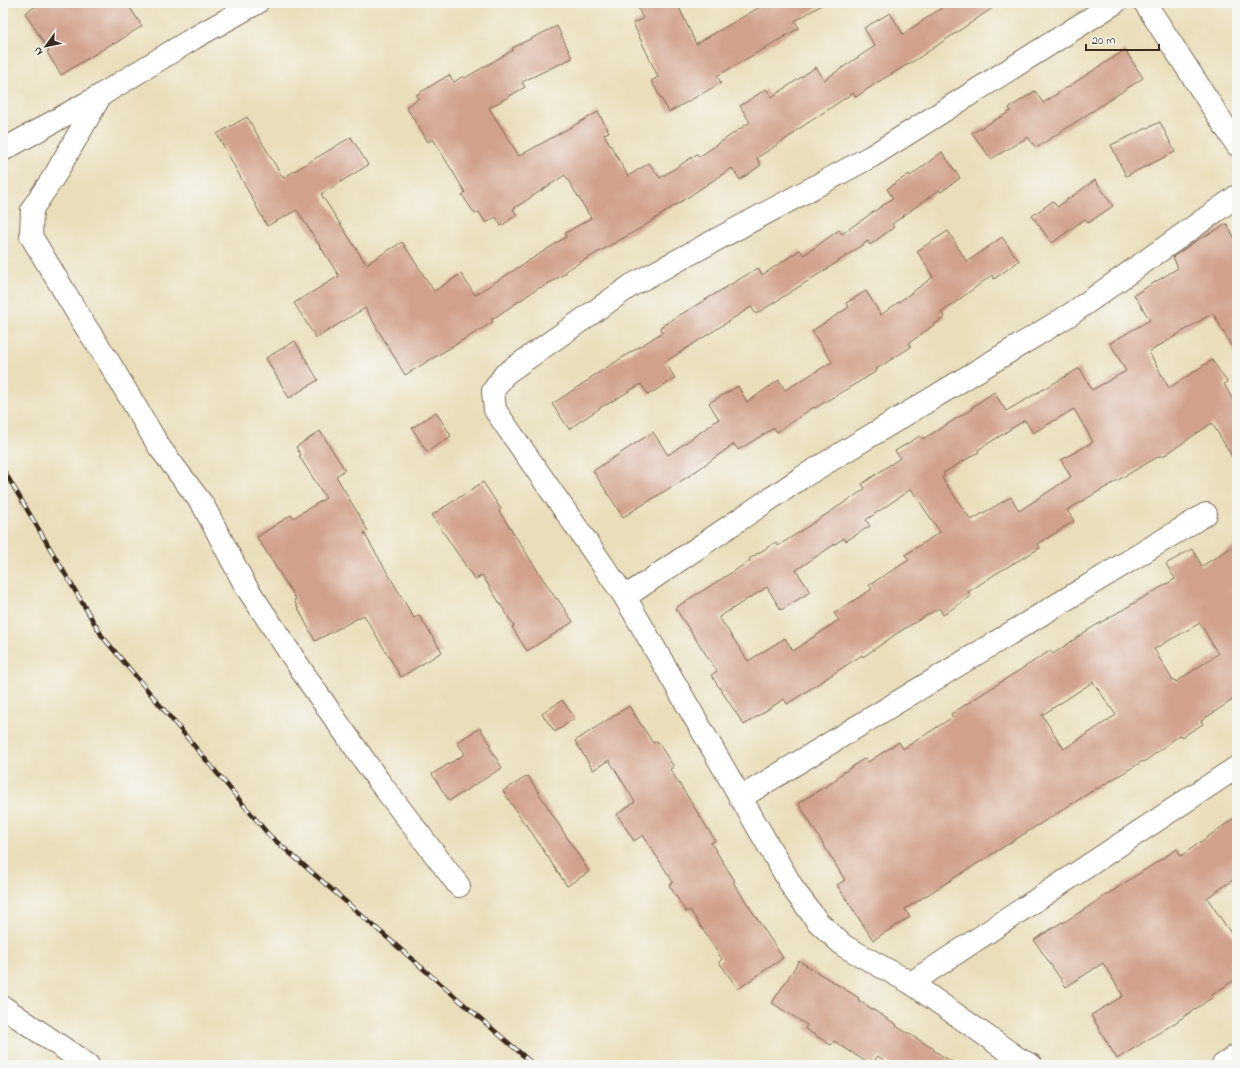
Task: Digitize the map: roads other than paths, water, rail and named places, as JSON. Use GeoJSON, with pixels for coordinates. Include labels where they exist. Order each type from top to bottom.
{"type":"FeatureCollection","features":[{"type":"Feature","properties":{"kind":"street"},"geometry":{"type":"LineString","coordinates":[[3,150],[101,94],[194,38],[257,3]]}},
{"type":"Feature","properties":{"kind":"street"},"geometry":{"type":"LineString","coordinates":[[1031,1065],[1019,1059],[911,983],[844,946],[818,922],[794,890],[625,597],[495,410],[493,391],[505,374],[632,285],[872,156],[1115,3]]}},
{"type":"Feature","properties":{"kind":"street"},"geometry":{"type":"LineString","coordinates":[[1145,3],[1237,145]]}},
{"type":"Feature","properties":{"kind":"street"},"geometry":{"type":"LineString","coordinates":[[101,94],[55,175],[32,209],[31,236],[160,448],[203,505],[245,585],[312,686],[374,774],[459,886]]}},
{"type":"Feature","properties":{"kind":"street"},"geometry":{"type":"LineString","coordinates":[[625,597],[801,478],[1071,314],[1237,196]]}},
{"type":"Feature","properties":{"kind":"street"},"geometry":{"type":"LineString","coordinates":[[740,798],[1206,514]]}},
{"type":"Feature","properties":{"kind":"street"},"geometry":{"type":"LineString","coordinates":[[911,983],[1237,767]]}},
{"type":"Feature","properties":{"kind":"street"},"geometry":{"type":"LineString","coordinates":[[6,1018],[88,1065]]}},
{"type":"Feature","properties":{"kind":"street"},"geometry":{"type":"LineString","coordinates":[[1223,1065],[1237,1055]]}},
{"type":"Feature","properties":{"kind":"railway"},"geometry":{"type":"LineString","coordinates":[[3,469],[102,636],[269,835],[534,1065]]}}]}
